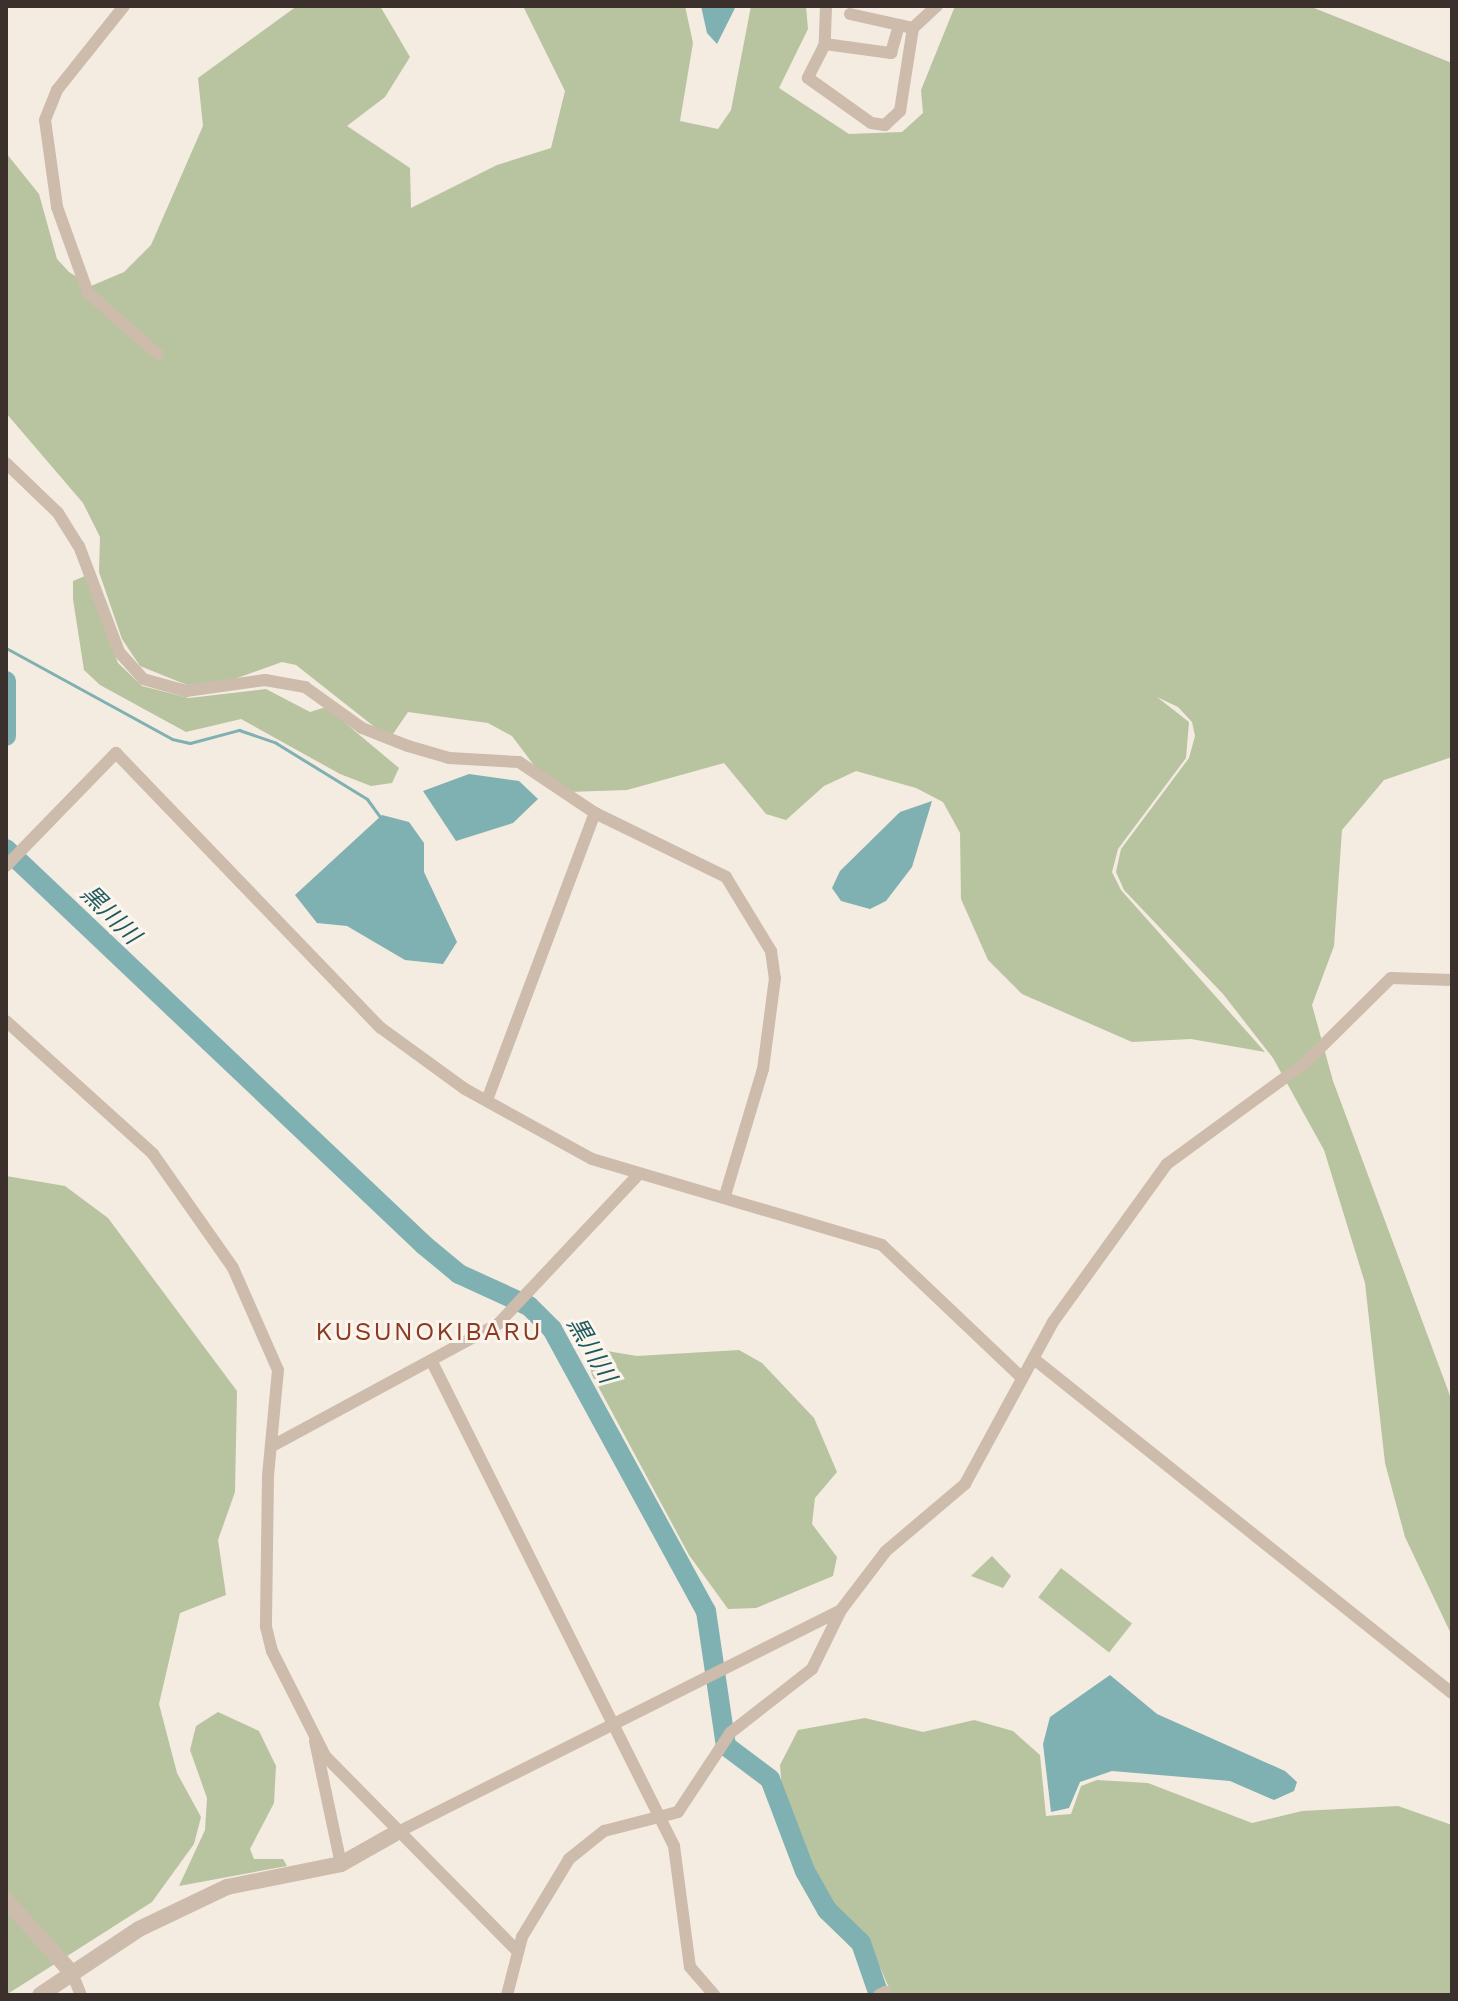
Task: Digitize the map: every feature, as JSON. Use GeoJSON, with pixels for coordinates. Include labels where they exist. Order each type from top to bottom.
{"type":"FeatureCollection","features":[{"type":"Feature","properties":{"kind":"street"},"geometry":{"type":"LineString","coordinates":[[124,6],[57,90],[45,120],[57,207],[88,293],[158,354]]}},
{"type":"Feature","properties":{"kind":"street"},"geometry":{"type":"LineString","coordinates":[[826,6],[825,44],[808,68],[812,86],[885,125],[900,111],[913,28],[937,6]]}},
{"type":"Feature","properties":{"kind":"street"},"geometry":{"type":"LineString","coordinates":[[850,14],[913,28]]}},
{"type":"Feature","properties":{"kind":"street"},"geometry":{"type":"LineString","coordinates":[[825,44],[891,53],[899,25]]}},
{"type":"Feature","properties":{"kind":"street"},"geometry":{"type":"LineString","coordinates":[[6,463],[58,513],[79,546],[119,652],[143,679],[186,691],[265,680],[305,687],[362,728],[408,746],[449,758],[519,762],[595,813],[726,877],[771,951],[775,978],[763,1069],[725,1196]]}},
{"type":"Feature","properties":{"kind":"street"},"geometry":{"type":"LineString","coordinates":[[8,864],[116,753],[381,1028],[487,1100],[592,1159],[725,1196],[895,1252],[1020,1376]]}},
{"type":"Feature","properties":{"kind":"street"},"geometry":{"type":"LineString","coordinates":[[487,1100],[595,813]]}},
{"type":"Feature","properties":{"kind":"street"},"geometry":{"type":"LineString","coordinates":[[507,1995],[517,1951],[569,1859],[588,1841],[678,1812],[730,1733],[812,1669],[841,1610],[886,1551],[921,1528],[982,1461],[1020,1376],[1142,1194],[1201,1133],[1305,1063],[1391,978],[1452,980]]}},
{"type":"Feature","properties":{"kind":"street"},"geometry":{"type":"LineString","coordinates":[[6,1021],[179,1184],[233,1268],[278,1370],[266,1627],[325,1756],[394,1834],[517,1951]]}},
{"type":"Feature","properties":{"kind":"street"},"geometry":{"type":"LineString","coordinates":[[274,1445],[433,1364],[498,1324],[639,1174]]}},
{"type":"Feature","properties":{"kind":"street"},"geometry":{"type":"LineString","coordinates":[[1034,1359],[1452,1693]]}},
{"type":"Feature","properties":{"kind":"street"},"geometry":{"type":"LineString","coordinates":[[433,1364],[658,1817],[682,1874],[678,1900],[690,1967],[714,1995]]}},
{"type":"Feature","properties":{"kind":"street"},"geometry":{"type":"LineString","coordinates":[[40,1995],[139,1929],[227,1887],[341,1864],[394,1834],[841,1610]]}},
{"type":"Feature","properties":{"kind":"street"},"geometry":{"type":"LineString","coordinates":[[315,1729],[314,1761],[341,1864]]}},
{"type":"Feature","properties":{"kind":"street"},"geometry":{"type":"LineString","coordinates":[[6,1900],[72,1973],[81,1995]]}},
{"type":"Feature","properties":{"kind":"green space"},"geometry":{"type":"Polygon","coordinates":[[[297,6],[380,6],[410,57],[385,97],[347,126],[410,168],[411,208],[497,165],[551,148],[565,91],[523,6],[685,6],[693,43],[680,121],[718,129],[731,110],[751,6],[806,6],[808,29],[779,88],[849,134],[902,132],[923,113],[921,90],[955,6],[1309,6],[1452,63],[1452,757],[1384,780],[1342,830],[1334,946],[1312,1005],[1333,1081],[1452,1401],[1452,1636],[1405,1537],[1385,1463],[1365,1283],[1324,1150],[1273,1058],[1223,994],[1124,890],[1116,872],[1121,849],[1189,758],[1195,736],[1192,722],[1178,707],[1157,697],[1189,722],[1186,758],[1118,849],[1112,872],[1121,890],[1265,1052],[1191,1039],[1132,1042],[1022,994],[988,960],[961,899],[960,833],[943,802],[916,788],[856,771],[824,786],[786,820],[766,814],[724,763],[627,790],[568,792],[539,772],[512,736],[488,723],[408,712],[393,734],[381,732],[296,665],[282,662],[223,683],[187,685],[140,666],[122,639],[99,572],[100,537],[83,503],[6,413],[6,153],[39,194],[57,259],[69,272],[91,286],[124,272],[151,245],[203,126],[198,78],[297,6]]]}},
{"type":"Feature","properties":{"kind":"green space"},"geometry":{"type":"Polygon","coordinates":[[[85,576],[118,663],[142,686],[189,698],[266,689],[310,712],[326,707],[399,768],[392,783],[371,786],[340,774],[241,719],[186,732],[100,685],[84,670],[73,599],[73,581],[85,576]]]}},
{"type":"Feature","properties":{"kind":"green space"},"geometry":{"type":"Polygon","coordinates":[[[6,1176],[65,1186],[108,1218],[237,1391],[235,1492],[218,1540],[226,1595],[180,1613],[159,1704],[177,1773],[201,1817],[194,1844],[152,1902],[6,1995],[6,1176]]]}},
{"type":"Feature","properties":{"kind":"green space"},"geometry":{"type":"Polygon","coordinates":[[[601,1350],[637,1356],[739,1350],[762,1363],[814,1418],[837,1472],[815,1498],[812,1524],[837,1557],[833,1576],[756,1608],[728,1609],[689,1555],[592,1375],[587,1352],[601,1350]]]}},
{"type":"Feature","properties":{"kind":"green space"},"geometry":{"type":"Polygon","coordinates":[[[992,1556],[1011,1576],[1003,1588],[971,1576],[992,1556]]]}},
{"type":"Feature","properties":{"kind":"green space"},"geometry":{"type":"Polygon","coordinates":[[[1061,1568],[1132,1623],[1109,1653],[1038,1597],[1061,1568]]]}},
{"type":"Feature","properties":{"kind":"green space"},"geometry":{"type":"Polygon","coordinates":[[[218,1712],[259,1731],[276,1766],[274,1803],[250,1849],[254,1859],[283,1859],[287,1866],[179,1886],[205,1830],[207,1798],[190,1750],[196,1726],[218,1712]]]}},
{"type":"Feature","properties":{"kind":"green space"},"geometry":{"type":"Polygon","coordinates":[[[865,1718],[923,1732],[974,1720],[1013,1731],[1040,1755],[1046,1816],[1071,1814],[1081,1786],[1097,1780],[1148,1783],[1252,1823],[1302,1811],[1398,1806],[1452,1825],[1452,1995],[892,1995],[869,1942],[834,1912],[783,1805],[780,1765],[798,1730],[865,1718]]]}},
{"type":"Feature","properties":{"kind":"water"},"geometry":{"type":"Polygon","coordinates":[[[701,6],[736,6],[717,44],[707,33],[701,6]]]}},
{"type":"Feature","properties":{"kind":"water"},"geometry":{"type":"Polygon","coordinates":[[[469,774],[519,781],[538,799],[513,823],[456,841],[423,791],[469,774]]]}},
{"type":"Feature","properties":{"kind":"water"},"geometry":{"type":"Polygon","coordinates":[[[932,801],[912,867],[886,901],[870,909],[841,901],[832,888],[840,871],[900,812],[932,801]]]}},
{"type":"Feature","properties":{"kind":"water"},"geometry":{"type":"Polygon","coordinates":[[[382,815],[409,822],[424,843],[424,872],[457,942],[443,964],[405,960],[347,926],[317,923],[295,895],[382,815]]]}},
{"type":"Feature","properties":{"kind":"water"},"geometry":{"type":"Polygon","coordinates":[[[1110,1675],[1157,1714],[1285,1771],[1297,1782],[1294,1791],[1274,1800],[1230,1781],[1112,1771],[1080,1782],[1069,1808],[1051,1812],[1043,1744],[1050,1717],[1110,1675]]]}},
{"type":"Feature","properties":{"kind":"waterway"},"geometry":{"type":"LineString","coordinates":[[6,648],[172,739],[190,743],[239,730],[276,743],[367,799],[381,818]]}},
{"type":"Feature","properties":{"kind":"waterway","name":"黒川川"},"geometry":{"type":"LineString","coordinates":[[6,681],[6,736]]}},
{"type":"Feature","properties":{"kind":"waterway","name":"黒川川"},"geometry":{"type":"LineString","coordinates":[[6,849],[424,1245],[459,1274],[529,1306],[552,1329],[706,1611],[726,1746],[770,1779],[805,1871],[827,1910],[861,1943],[879,1995]]}},
{"type":"Feature","properties":{"kind":"district","name":"KUSUNOKIBARU"},"geometry":{"type":"Point","coordinates":[429,1332]}}]}
